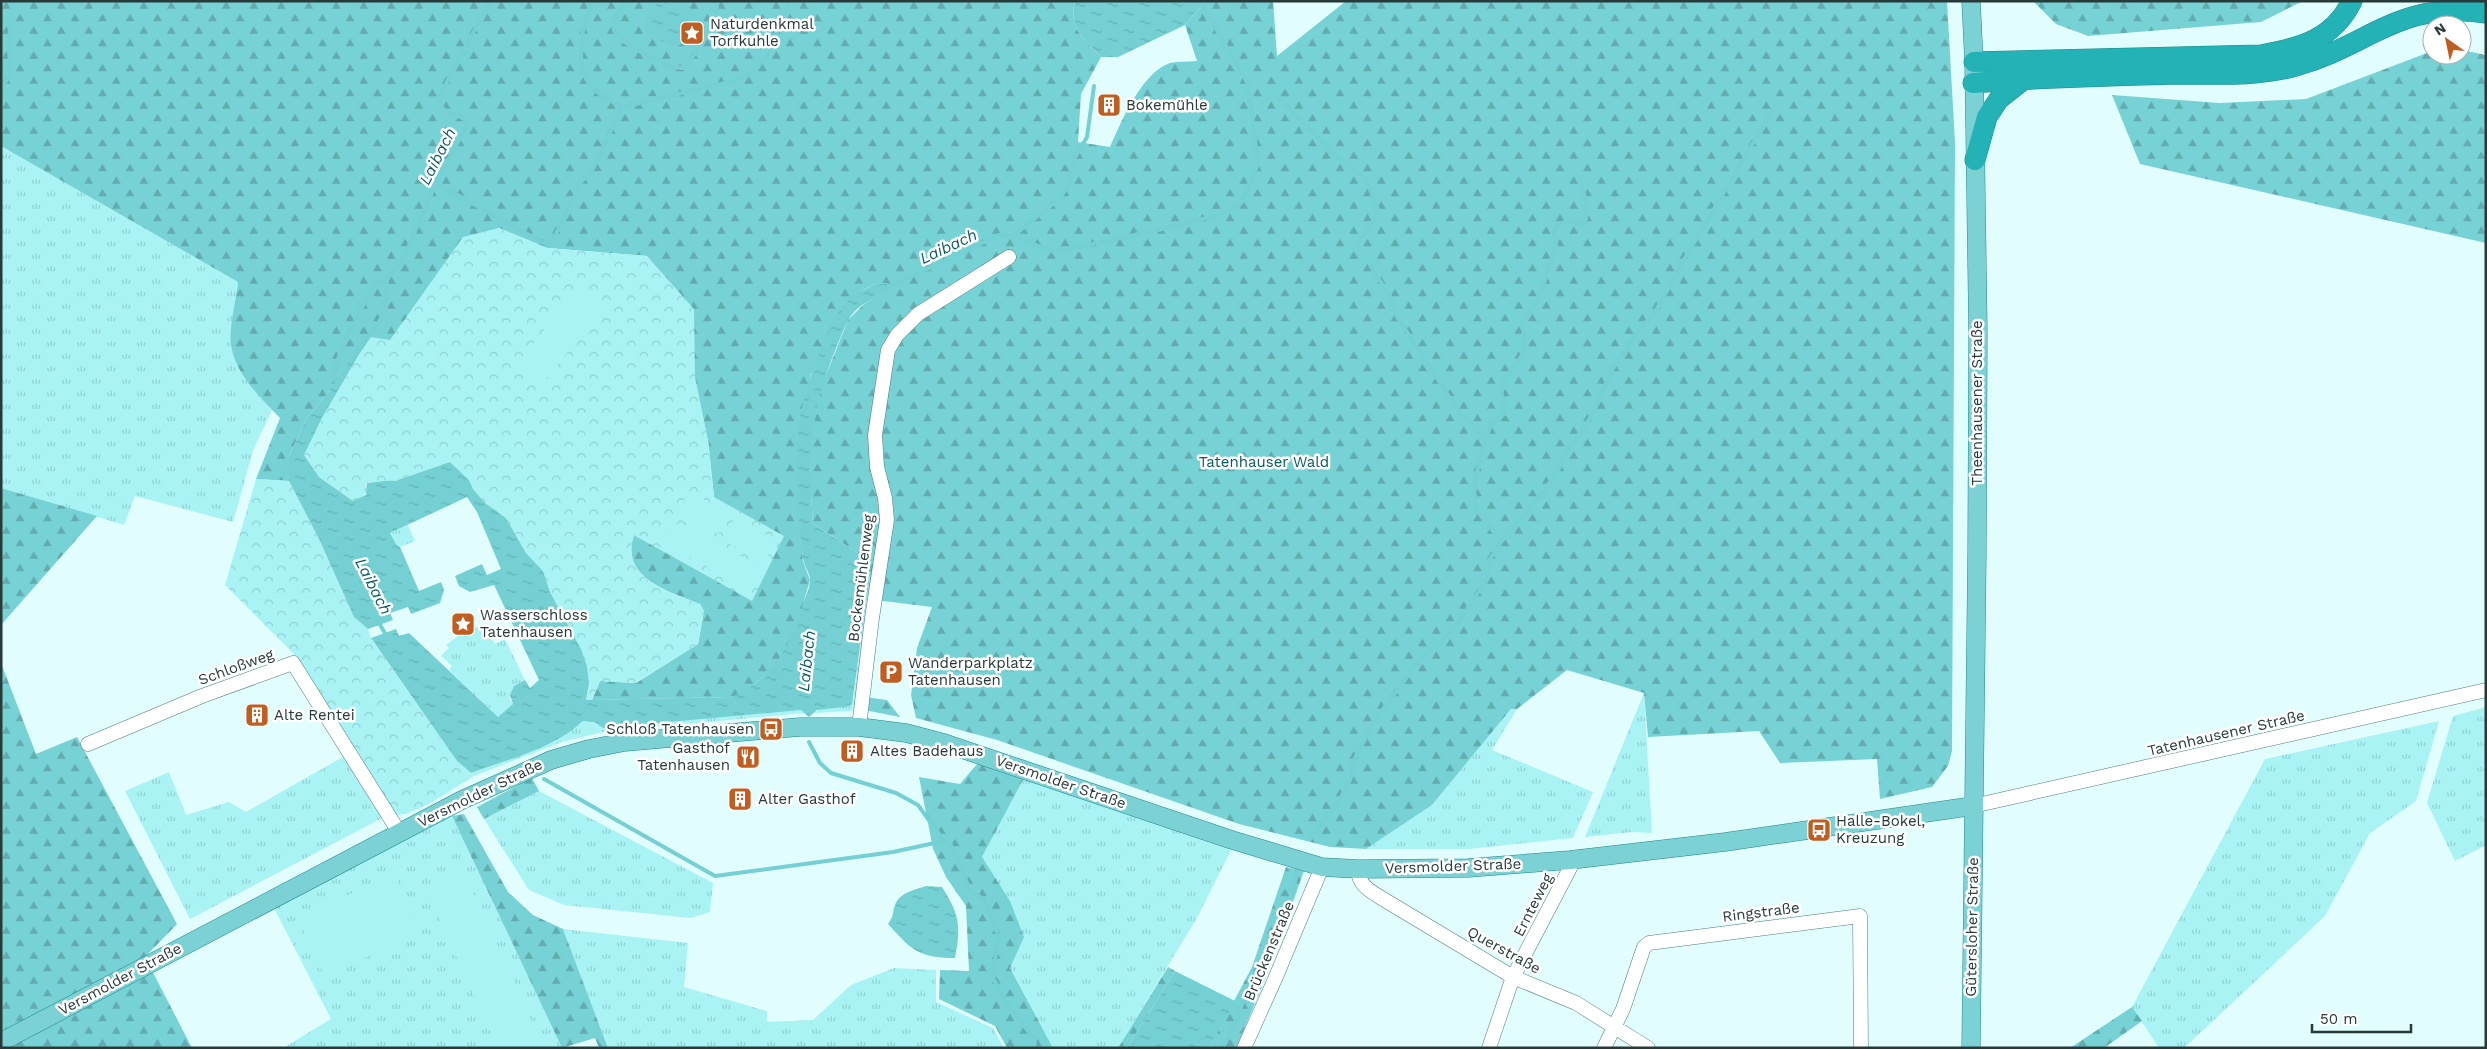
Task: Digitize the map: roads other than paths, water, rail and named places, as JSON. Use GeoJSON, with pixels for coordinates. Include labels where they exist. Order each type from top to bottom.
{"type":"FeatureCollection","features":[{"type":"Feature","properties":{"kind":"highway"},"geometry":{"type":"LineString","coordinates":[[1974,62],[2261,55],[2297,48],[2322,36],[2338,23],[2352,1]]}},
{"type":"Feature","properties":{"kind":"highway"},"geometry":{"type":"LineString","coordinates":[[1973,83],[2251,73],[2286,68],[2324,56],[2401,18],[2427,12],[2462,9],[2486,13]]}},
{"type":"Feature","properties":{"kind":"highway"},"geometry":{"type":"LineString","coordinates":[[1974,160],[1987,117],[1999,99],[2023,80]]}},
{"type":"Feature","properties":{"kind":"main road","name":"Theenhausener Straße"},"geometry":{"type":"LineString","coordinates":[[1970,1],[1974,62],[1977,552],[1973,806]]}},
{"type":"Feature","properties":{"kind":"main road","name":"Versmolder Straße"},"geometry":{"type":"LineString","coordinates":[[1,1042],[399,832],[516,774],[551,760],[589,749],[625,742],[800,727],[859,726],[906,733],[944,743],[1232,840],[1322,867],[1358,869],[1468,868],[1570,860],[1744,840],[1973,806]]}},
{"type":"Feature","properties":{"kind":"main road","name":"Gütersloher Straße"},"geometry":{"type":"LineString","coordinates":[[1971,1048],[1973,806]]}},
{"type":"Feature","properties":{"kind":"street","name":"Bockemühlenweg"},"geometry":{"type":"LineString","coordinates":[[859,726],[872,618],[887,520],[885,498],[877,467],[875,436],[888,350],[897,335],[918,314],[1009,257]]}},
{"type":"Feature","properties":{"kind":"street","name":"Schloßweg"},"geometry":{"type":"LineString","coordinates":[[88,744],[197,698],[293,663],[399,832]]}},
{"type":"Feature","properties":{"kind":"street","name":"Tatenhausener Straße"},"geometry":{"type":"LineString","coordinates":[[1973,806],[2486,690]]}},
{"type":"Feature","properties":{"kind":"street","name":"Ernteweg"},"geometry":{"type":"LineString","coordinates":[[1489,1048],[1513,977],[1570,868],[1570,860]]}},
{"type":"Feature","properties":{"kind":"street","name":"Brückenstraße"},"geometry":{"type":"LineString","coordinates":[[1244,1048],[1322,867]]}},
{"type":"Feature","properties":{"kind":"street","name":"Querstraße"},"geometry":{"type":"LineString","coordinates":[[1358,869],[1358,879],[1366,888],[1513,977],[1576,1003],[1648,1048]]}},
{"type":"Feature","properties":{"kind":"street","name":"Ringstraße"},"geometry":{"type":"LineString","coordinates":[[1604,1048],[1623,1009],[1644,947],[1649,943],[1860,916],[1861,1048]]}},
{"type":"Feature","properties":{"kind":"water"},"geometry":{"type":"Polygon","coordinates":[[[1075,1],[1205,1],[1185,25],[1118,57],[1101,57],[1083,38],[1076,26],[1073,10],[1075,1]]]}},
{"type":"Feature","properties":{"kind":"water"},"geometry":{"type":"Polygon","coordinates":[[[661,2],[690,8],[697,16],[682,43],[677,47],[668,46],[644,28],[649,8],[661,2]]]}},
{"type":"Feature","properties":{"kind":"water"},"geometry":{"type":"Polygon","coordinates":[[[877,283],[889,284],[891,288],[863,304],[855,311],[847,323],[827,371],[816,414],[811,455],[813,524],[864,557],[870,575],[852,704],[846,707],[817,710],[809,717],[801,710],[603,728],[594,722],[583,721],[571,731],[545,746],[471,773],[457,761],[371,638],[396,629],[399,636],[409,633],[498,717],[513,704],[510,695],[514,686],[525,680],[530,688],[539,680],[494,585],[470,592],[459,586],[455,576],[482,564],[487,575],[501,569],[477,512],[467,497],[390,533],[396,544],[400,547],[419,591],[441,582],[444,590],[440,603],[411,614],[408,607],[390,613],[393,620],[368,629],[354,617],[319,539],[289,481],[289,456],[308,416],[324,398],[359,346],[363,348],[322,418],[304,455],[319,477],[353,501],[366,495],[367,483],[395,481],[450,462],[469,480],[473,489],[485,503],[506,518],[526,553],[543,571],[550,592],[581,649],[587,666],[589,683],[586,700],[731,697],[757,682],[777,660],[792,635],[808,590],[810,580],[803,558],[796,455],[802,407],[812,371],[826,337],[842,306],[850,297],[877,283]]]}},
{"type":"Feature","properties":{"kind":"water"},"geometry":{"type":"Polygon","coordinates":[[[926,886],[942,887],[956,913],[958,937],[955,958],[942,958],[917,951],[888,924],[900,897],[926,886]]]}},
{"type":"Feature","properties":{"kind":"water"},"geometry":{"type":"Polygon","coordinates":[[[1175,971],[1235,1001],[1209,1048],[1127,1048],[1175,971]]]}},
{"type":"Feature","properties":{"kind":"waterway"},"geometry":{"type":"LineString","coordinates":[[1,90],[11,72],[9,50],[12,1]]}},
{"type":"Feature","properties":{"kind":"waterway","name":"Laibach"},"geometry":{"type":"LineString","coordinates":[[359,351],[384,314],[387,280],[407,250],[436,183],[467,125],[466,120],[444,110],[439,97],[490,1]]}},
{"type":"Feature","properties":{"kind":"waterway"},"geometry":{"type":"LineString","coordinates":[[593,1],[586,20],[581,43],[582,66],[585,77],[593,89],[622,107]]}},
{"type":"Feature","properties":{"kind":"waterway"},"geometry":{"type":"LineString","coordinates":[[625,1],[613,26],[617,35],[631,46],[649,56],[673,67],[682,68],[689,63],[717,17],[717,8],[714,1]]}},
{"type":"Feature","properties":{"kind":"waterway"},"geometry":{"type":"LineString","coordinates":[[436,183],[547,245],[552,242],[582,181],[593,169],[622,107],[734,81],[753,72],[766,57],[790,1]]}},
{"type":"Feature","properties":{"kind":"waterway","name":"Laibach"},"geometry":{"type":"LineString","coordinates":[[886,288],[999,235],[1009,235],[1052,251],[1060,251],[1176,226],[1225,213],[1242,202],[1258,164],[1248,84],[1200,1]]}},
{"type":"Feature","properties":{"kind":"waterway"},"geometry":{"type":"LineString","coordinates":[[1013,236],[1060,198],[1068,186],[1074,159],[1087,137],[1094,86]]}},
{"type":"Feature","properties":{"kind":"waterway"},"geometry":{"type":"LineString","coordinates":[[1277,96],[1337,157],[1366,179],[1379,212],[1358,244]]}},
{"type":"Feature","properties":{"kind":"waterway"},"geometry":{"type":"LineString","coordinates":[[1501,542],[1558,471],[1564,456],[1590,418],[1612,370],[1640,328],[1654,314],[1776,104]]}},
{"type":"Feature","properties":{"kind":"waterway"},"geometry":{"type":"LineString","coordinates":[[1486,440],[1491,423],[1504,414],[1502,383],[1522,356],[1524,346],[1522,322],[1538,300],[1556,245],[1554,235],[1557,225],[1567,221],[1578,225],[1586,219],[1586,201],[1579,177]]}},
{"type":"Feature","properties":{"kind":"waterway"},"geometry":{"type":"LineString","coordinates":[[1370,265],[1391,298],[1392,309],[1459,412],[1486,440],[1478,467],[1475,488],[1476,506],[1480,514]]}},
{"type":"Feature","properties":{"kind":"waterway","name":"Laibach"},"geometry":{"type":"LineString","coordinates":[[337,384],[335,374],[337,362],[349,333],[376,282],[387,280]]}},
{"type":"Feature","properties":{"kind":"waterway"},"geometry":{"type":"LineString","coordinates":[[1311,837],[1339,801],[1350,780],[1353,762],[1374,722],[1414,667],[1456,626],[1487,579],[1490,559],[1501,542],[1489,525]]}},
{"type":"Feature","properties":{"kind":"waterway","name":"Laibach"},"geometry":{"type":"LineString","coordinates":[[378,621],[387,637]]}},
{"type":"Feature","properties":{"kind":"waterway","name":"Laibach"},"geometry":{"type":"LineString","coordinates":[[809,742],[820,763],[831,773],[896,793],[918,805],[944,841],[951,845],[970,890],[984,900],[999,937],[992,976],[1008,1005],[1035,1040],[1034,1048]]}},
{"type":"Feature","properties":{"kind":"waterway","name":"Laibach"},"geometry":{"type":"LineString","coordinates":[[544,779],[715,876],[893,852],[944,841]]}},
{"type":"Feature","properties":{"kind":"waterway"},"geometry":{"type":"LineString","coordinates":[[1220,1048],[1233,1028],[1247,992],[1275,938],[1283,906],[1292,895],[1298,868]]}},
{"type":"Feature","properties":{"kind":"place","name":"Naturdenkmal Torfkuhle"},"geometry":{"type":"Point","coordinates":[692,33]}},
{"type":"Feature","properties":{"kind":"place","name":"Bokemühle"},"geometry":{"type":"Point","coordinates":[1109,105]}},
{"type":"Feature","properties":{"kind":"place","name":"Wasserschloss Tatenhausen"},"geometry":{"type":"Point","coordinates":[463,624]}},
{"type":"Feature","properties":{"kind":"place","name":"Wanderparkplatz Tatenhausen"},"geometry":{"type":"Point","coordinates":[891,672]}},
{"type":"Feature","properties":{"kind":"place","name":"Alte Rentei"},"geometry":{"type":"Point","coordinates":[257,715]}},
{"type":"Feature","properties":{"kind":"place","name":"Schloß Tatenhausen"},"geometry":{"type":"Point","coordinates":[771,729]}},
{"type":"Feature","properties":{"kind":"place","name":"Altes Badehaus"},"geometry":{"type":"Point","coordinates":[852,751]}},
{"type":"Feature","properties":{"kind":"place","name":"Gasthof Tatenhausen"},"geometry":{"type":"Point","coordinates":[748,757]}},
{"type":"Feature","properties":{"kind":"place","name":"Alter Gasthof"},"geometry":{"type":"Point","coordinates":[740,799]}},
{"type":"Feature","properties":{"kind":"place","name":"Halle-Bokel, Kreuzung"},"geometry":{"type":"Point","coordinates":[1819,830]}},
{"type":"Feature","properties":{"kind":"park label","name":"Tatenhauser Wald"},"geometry":{"type":"Point","coordinates":[1264,462]}}]}
